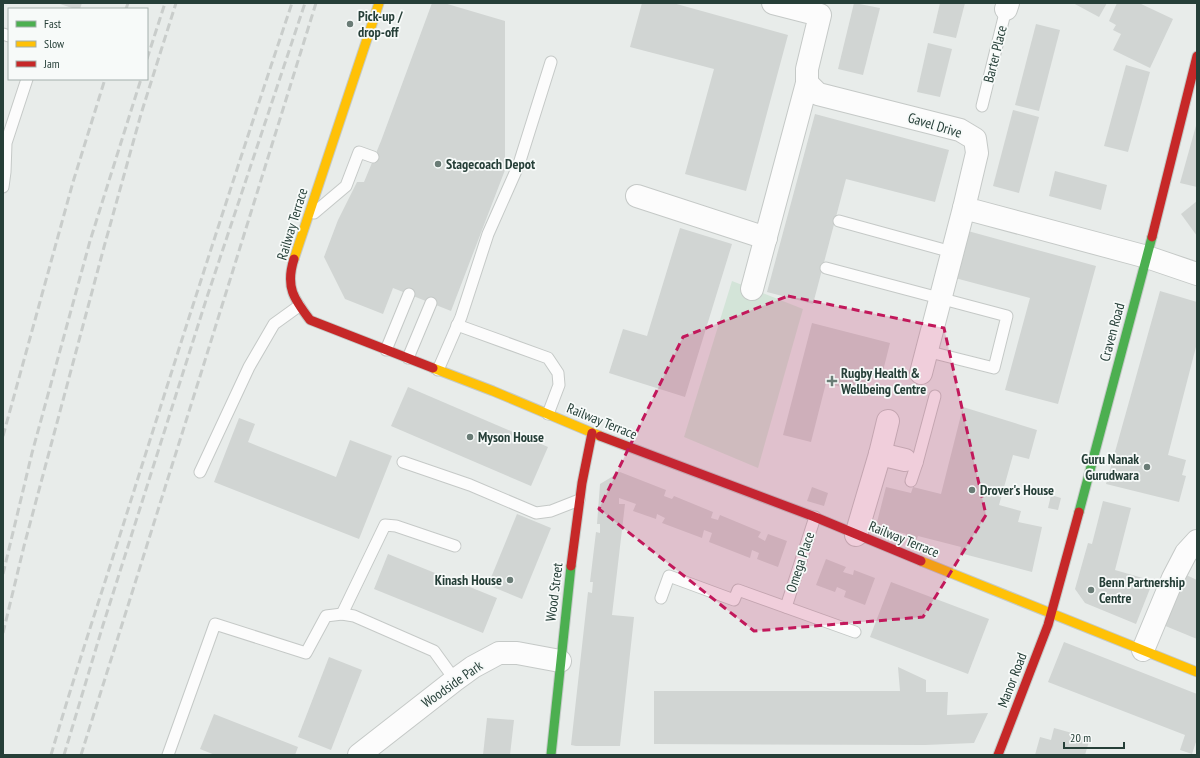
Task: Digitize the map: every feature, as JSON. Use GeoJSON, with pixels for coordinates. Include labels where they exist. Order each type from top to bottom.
{"type":"FeatureCollection","features":[{"type":"Feature","properties":{"kind":"street","name":"Railway Terrace"},"geometry":{"type":"LineString","coordinates":[[380,3],[293,263],[291,281],[292,293],[299,306],[310,320],[548,414],[592,433],[815,517],[856,535],[1197,672]]}},
{"type":"Feature","properties":{"kind":"street"},"geometry":{"type":"LineString","coordinates":[[752,289],[807,83],[807,69],[823,9],[773,3]]}},
{"type":"Feature","properties":{"kind":"street","name":"Craven Road"},"geometry":{"type":"LineString","coordinates":[[1051,614],[1147,257],[1197,56]]}},
{"type":"Feature","properties":{"kind":"street","name":"Gavel Drive"},"geometry":{"type":"LineString","coordinates":[[807,83],[818,94],[960,130],[975,139],[977,153],[964,208]]}},
{"type":"Feature","properties":{"kind":"street"},"geometry":{"type":"LineString","coordinates":[[637,196],[766,238]]}},
{"type":"Feature","properties":{"kind":"street"},"geometry":{"type":"LineString","coordinates":[[921,373],[964,208],[1147,257],[1197,274]]}},
{"type":"Feature","properties":{"kind":"street"},"geometry":{"type":"LineString","coordinates":[[856,535],[880,454],[888,421]]}},
{"type":"Feature","properties":{"kind":"street","name":"Wood Street"},"geometry":{"type":"LineString","coordinates":[[551,755],[560,661],[579,500],[585,462],[592,433]]}},
{"type":"Feature","properties":{"kind":"street"},"geometry":{"type":"LineString","coordinates":[[880,454],[911,461]]}},
{"type":"Feature","properties":{"kind":"street"},"geometry":{"type":"LineString","coordinates":[[1143,650],[1173,578],[1186,553],[1197,541]]}},
{"type":"Feature","properties":{"kind":"street","name":"Manor Road"},"geometry":{"type":"LineString","coordinates":[[998,755],[1051,614]]}},
{"type":"Feature","properties":{"kind":"street","name":"Woodside Park"},"geometry":{"type":"LineString","coordinates":[[358,755],[455,680],[473,667],[499,653],[517,653],[560,661]]}},
{"type":"Feature","properties":{"kind":"lane","name":"Barter Place"},"geometry":{"type":"LineString","coordinates":[[982,106],[1007,6]]}},
{"type":"Feature","properties":{"kind":"lane"},"geometry":{"type":"LineString","coordinates":[[438,370],[457,325],[488,234],[519,164],[551,62]]}},
{"type":"Feature","properties":{"kind":"lane"},"geometry":{"type":"LineString","coordinates":[[3,187],[6,143],[27,80]]}},
{"type":"Feature","properties":{"kind":"lane"},"geometry":{"type":"LineString","coordinates":[[308,217],[346,186],[359,152],[374,157]]}},
{"type":"Feature","properties":{"kind":"lane"},"geometry":{"type":"LineString","coordinates":[[839,222],[952,252]]}},
{"type":"Feature","properties":{"kind":"lane"},"geometry":{"type":"LineString","coordinates":[[826,268],[1007,316],[994,368],[926,351]]}},
{"type":"Feature","properties":{"kind":"lane"},"geometry":{"type":"LineString","coordinates":[[386,350],[409,294]]}},
{"type":"Feature","properties":{"kind":"lane"},"geometry":{"type":"LineString","coordinates":[[408,358],[430,303]]}},
{"type":"Feature","properties":{"kind":"lane"},"geometry":{"type":"LineString","coordinates":[[200,472],[249,367],[274,324],[299,306]]}},
{"type":"Feature","properties":{"kind":"lane"},"geometry":{"type":"LineString","coordinates":[[457,325],[548,358],[558,373],[559,381],[559,385],[548,414]]}},
{"type":"Feature","properties":{"kind":"lane"},"geometry":{"type":"LineString","coordinates":[[911,481],[911,461],[934,396]]}},
{"type":"Feature","properties":{"kind":"lane"},"geometry":{"type":"LineString","coordinates":[[403,462],[470,485],[536,513],[552,511],[579,500]]}},
{"type":"Feature","properties":{"kind":"lane","name":"Omega Place"},"geometry":{"type":"LineString","coordinates":[[786,607],[815,517]]}},
{"type":"Feature","properties":{"kind":"lane"},"geometry":{"type":"LineString","coordinates":[[342,614],[386,525],[396,526],[455,546]]}},
{"type":"Feature","properties":{"kind":"lane","name":"Omega Place"},"geometry":{"type":"LineString","coordinates":[[661,598],[668,576],[734,600],[738,590],[855,632]]}},
{"type":"Feature","properties":{"kind":"lane"},"geometry":{"type":"LineString","coordinates":[[168,755],[215,624],[306,653],[326,616],[342,614],[354,616],[434,651],[455,680]]}},
{"type":"Feature","properties":{"kind":"highlighted area"},"geometry":{"type":"Polygon","coordinates":[[[788,296],[944,328],[986,515],[923,617],[754,631],[599,509],[683,337],[788,296]]]}},
{"type":"Feature","properties":{"kind":"green space"},"geometry":{"type":"Polygon","coordinates":[[[732,281],[803,309],[758,468],[684,437],[732,281]]]}},
{"type":"Feature","properties":{"kind":"building"},"geometry":{"type":"Polygon","coordinates":[[[57,3],[82,3],[80,8],[72,8],[57,3]]]}},
{"type":"Feature","properties":{"kind":"building","name":"Stagecoach Depot"},"geometry":{"type":"Polygon","coordinates":[[[432,3],[444,3],[505,21],[505,170],[451,311],[393,288],[383,314],[345,299],[324,257],[338,220],[357,182],[364,182],[381,141],[432,3]]]}},
{"type":"Feature","properties":{"kind":"building"},"geometry":{"type":"Polygon","coordinates":[[[642,3],[673,3],[788,35],[746,191],[685,174],[714,69],[630,47],[642,3]]]}},
{"type":"Feature","properties":{"kind":"building"},"geometry":{"type":"Polygon","coordinates":[[[854,3],[880,8],[863,75],[838,69],[854,3]]]}},
{"type":"Feature","properties":{"kind":"building"},"geometry":{"type":"Polygon","coordinates":[[[940,3],[965,3],[956,38],[933,33],[940,3]]]}},
{"type":"Feature","properties":{"kind":"building"},"geometry":{"type":"Polygon","coordinates":[[[1073,3],[1107,3],[1099,17],[1073,3]]]}},
{"type":"Feature","properties":{"kind":"building"},"geometry":{"type":"Polygon","coordinates":[[[1117,3],[1139,3],[1173,19],[1150,68],[1113,50],[1121,34],[1113,30],[1116,25],[1109,21],[1117,3]]]}},
{"type":"Feature","properties":{"kind":"building"},"geometry":{"type":"Polygon","coordinates":[[[1036,24],[1060,30],[1039,111],[1015,105],[1036,24]]]}},
{"type":"Feature","properties":{"kind":"building"},"geometry":{"type":"Polygon","coordinates":[[[928,43],[952,49],[940,97],[917,92],[928,43]]]}},
{"type":"Feature","properties":{"kind":"building"},"geometry":{"type":"Polygon","coordinates":[[[1126,65],[1150,72],[1128,152],[1104,146],[1126,65]]]}},
{"type":"Feature","properties":{"kind":"building"},"geometry":{"type":"Polygon","coordinates":[[[1013,110],[1039,117],[1019,193],[993,186],[1013,110]]]}},
{"type":"Feature","properties":{"kind":"building"},"geometry":{"type":"Polygon","coordinates":[[[815,114],[949,150],[935,202],[846,179],[813,304],[767,292],[815,114]]]}},
{"type":"Feature","properties":{"kind":"building"},"geometry":{"type":"Polygon","coordinates":[[[1197,122],[1197,187],[1180,183],[1197,122]]]}},
{"type":"Feature","properties":{"kind":"building"},"geometry":{"type":"Polygon","coordinates":[[[1055,171],[1107,185],[1101,210],[1049,196],[1055,171]]]}},
{"type":"Feature","properties":{"kind":"building"},"geometry":{"type":"Polygon","coordinates":[[[1197,201],[1197,236],[1181,214],[1197,201]]]}},
{"type":"Feature","properties":{"kind":"building"},"geometry":{"type":"Polygon","coordinates":[[[680,228],[732,244],[685,397],[609,373],[623,329],[647,336],[680,228]]]}},
{"type":"Feature","properties":{"kind":"building"},"geometry":{"type":"Polygon","coordinates":[[[968,231],[1096,266],[1058,404],[1005,390],[1030,298],[955,278],[968,231]]]}},
{"type":"Feature","properties":{"kind":"building"},"geometry":{"type":"Polygon","coordinates":[[[1160,291],[1197,302],[1197,343],[1168,455],[1186,460],[1182,475],[1186,476],[1179,502],[1106,484],[1160,291]]]}},
{"type":"Feature","properties":{"kind":"building","name":"Rugby Health & Wellbeing Centre"},"geometry":{"type":"Polygon","coordinates":[[[812,323],[890,343],[881,379],[868,375],[863,393],[826,383],[811,442],[783,435],[812,323]]]}},
{"type":"Feature","properties":{"kind":"building","name":"Myson House"},"geometry":{"type":"Polygon","coordinates":[[[408,387],[548,447],[531,486],[391,426],[408,387]]]}},
{"type":"Feature","properties":{"kind":"building","name":"Drover's House"},"geometry":{"type":"Polygon","coordinates":[[[963,407],[1037,430],[1029,459],[1013,455],[999,505],[1021,511],[1018,522],[1042,527],[1032,572],[960,553],[961,547],[918,536],[916,541],[905,538],[906,534],[876,526],[886,487],[911,493],[913,487],[941,494],[963,407]]]}},
{"type":"Feature","properties":{"kind":"building"},"geometry":{"type":"Polygon","coordinates":[[[239,418],[255,424],[248,442],[336,477],[350,440],[392,456],[359,539],[214,482],[239,418]]]}},
{"type":"Feature","properties":{"kind":"building"},"geometry":{"type":"Polygon","coordinates":[[[620,472],[666,490],[664,496],[672,499],[674,496],[713,512],[711,518],[718,520],[720,515],[761,532],[758,537],[765,541],[768,534],[787,541],[778,567],[757,559],[759,553],[752,550],[750,558],[709,542],[712,533],[704,530],[702,538],[662,523],[665,518],[657,514],[656,519],[633,511],[636,504],[619,498],[619,504],[625,504],[612,615],[634,617],[620,746],[576,746],[571,745],[588,592],[592,593],[593,582],[590,582],[596,532],[600,533],[600,524],[597,524],[600,484],[620,472]]]}},
{"type":"Feature","properties":{"kind":"building"},"geometry":{"type":"Polygon","coordinates":[[[812,487],[828,493],[824,506],[807,501],[812,487]]]}},
{"type":"Feature","properties":{"kind":"building"},"geometry":{"type":"Polygon","coordinates":[[[1051,495],[1061,498],[1058,510],[1048,508],[1051,495]]]}},
{"type":"Feature","properties":{"kind":"building"},"geometry":{"type":"Polygon","coordinates":[[[1103,501],[1131,508],[1115,570],[1153,581],[1136,624],[1085,603],[1075,589],[1088,543],[1092,544],[1103,501]]]}},
{"type":"Feature","properties":{"kind":"building"},"geometry":{"type":"Polygon","coordinates":[[[517,514],[551,528],[522,599],[488,585],[517,514]]]}},
{"type":"Feature","properties":{"kind":"building"},"geometry":{"type":"Polygon","coordinates":[[[388,554],[497,598],[483,633],[374,589],[388,554]]]}},
{"type":"Feature","properties":{"kind":"building"},"geometry":{"type":"Polygon","coordinates":[[[826,559],[846,567],[843,572],[853,575],[854,570],[875,578],[865,605],[844,597],[846,591],[837,587],[835,592],[816,585],[826,559]]]}},
{"type":"Feature","properties":{"kind":"building"},"geometry":{"type":"Polygon","coordinates":[[[1184,574],[1197,580],[1197,639],[1163,625],[1184,574]]]}},
{"type":"Feature","properties":{"kind":"building"},"geometry":{"type":"Polygon","coordinates":[[[891,582],[989,619],[968,674],[870,637],[891,582]]]}},
{"type":"Feature","properties":{"kind":"building"},"geometry":{"type":"Polygon","coordinates":[[[1064,642],[1197,694],[1197,739],[1192,754],[1180,750],[1185,735],[1048,682],[1064,642]]]}},
{"type":"Feature","properties":{"kind":"building"},"geometry":{"type":"Polygon","coordinates":[[[329,657],[362,670],[331,750],[298,737],[329,657]]]}},
{"type":"Feature","properties":{"kind":"building"},"geometry":{"type":"Polygon","coordinates":[[[898,667],[926,680],[926,692],[948,692],[947,715],[988,713],[974,743],[925,745],[654,744],[654,691],[900,691],[898,667]]]}},
{"type":"Feature","properties":{"kind":"building"},"geometry":{"type":"Polygon","coordinates":[[[214,714],[298,747],[295,755],[215,755],[200,749],[214,714]]]}},
{"type":"Feature","properties":{"kind":"building"},"geometry":{"type":"Polygon","coordinates":[[[487,718],[514,720],[510,755],[483,755],[487,718]]]}},
{"type":"Feature","properties":{"kind":"building"},"geometry":{"type":"Polygon","coordinates":[[[1054,728],[1090,738],[1085,755],[1035,755],[1040,737],[1051,740],[1054,728]]]}},
{"type":"Feature","properties":{"kind":"railway"},"geometry":{"type":"LineString","coordinates":[[126,8],[128,3]]}},
{"type":"Feature","properties":{"kind":"railway"},"geometry":{"type":"LineString","coordinates":[[148,56],[165,3]]}},
{"type":"Feature","properties":{"kind":"railway"},"geometry":{"type":"LineString","coordinates":[[3,633],[24,546],[104,247],[141,114],[176,3]]}},
{"type":"Feature","properties":{"kind":"railway"},"geometry":{"type":"LineString","coordinates":[[51,755],[80,658],[191,311],[292,3]]}},
{"type":"Feature","properties":{"kind":"railway"},"geometry":{"type":"LineString","coordinates":[[64,755],[103,625],[207,297],[305,3]]}},
{"type":"Feature","properties":{"kind":"railway"},"geometry":{"type":"LineString","coordinates":[[81,755],[316,3]]}},
{"type":"Feature","properties":{"kind":"railway"},"geometry":{"type":"LineString","coordinates":[[3,436],[73,182],[105,80]]}},
{"type":"Feature","properties":{"kind":"railway"},"geometry":{"type":"LineString","coordinates":[[3,574],[32,453],[90,241],[141,80]]}},
{"type":"Feature","properties":{"kind":"traffic: fast"},"geometry":{"type":"LineString","coordinates":[[1079,512],[1152,237]]}},
{"type":"Feature","properties":{"kind":"traffic: fast"},"geometry":{"type":"LineString","coordinates":[[551,755],[571,566]]}},
{"type":"Feature","properties":{"kind":"traffic: slow"},"geometry":{"type":"LineString","coordinates":[[294,259],[379,3]]}},
{"type":"Feature","properties":{"kind":"traffic: slow"},"geometry":{"type":"LineString","coordinates":[[433,368],[493,391],[600,436]]}},
{"type":"Feature","properties":{"kind":"traffic: slow"},"geometry":{"type":"LineString","coordinates":[[921,561],[1197,672]]}},
{"type":"Feature","properties":{"kind":"traffic: jam"},"geometry":{"type":"LineString","coordinates":[[1152,237],[1197,56]]}},
{"type":"Feature","properties":{"kind":"traffic: jam"},"geometry":{"type":"LineString","coordinates":[[294,259],[290,277],[291,285],[299,306],[310,320],[433,368]]}},
{"type":"Feature","properties":{"kind":"traffic: jam"},"geometry":{"type":"LineString","coordinates":[[571,566],[582,483],[592,433]]}},
{"type":"Feature","properties":{"kind":"traffic: jam"},"geometry":{"type":"LineString","coordinates":[[600,436],[815,517],[921,561]]}},
{"type":"Feature","properties":{"kind":"traffic: jam"},"geometry":{"type":"LineString","coordinates":[[998,755],[1048,625],[1079,512]]}},
{"type":"Feature","properties":{"kind":"place","name":"Pick-up / drop-off"},"geometry":{"type":"Point","coordinates":[350,24]}},
{"type":"Feature","properties":{"kind":"place","name":"Stagecoach Depot"},"geometry":{"type":"Point","coordinates":[438,164]}},
{"type":"Feature","properties":{"kind":"place","name":"Rugby Health & Wellbeing Centre"},"geometry":{"type":"Point","coordinates":[832,381]}},
{"type":"Feature","properties":{"kind":"place","name":"Myson House"},"geometry":{"type":"Point","coordinates":[470,437]}},
{"type":"Feature","properties":{"kind":"place","name":"Guru Nanak Gurudwara"},"geometry":{"type":"Point","coordinates":[1147,467]}},
{"type":"Feature","properties":{"kind":"place","name":"Drover's House"},"geometry":{"type":"Point","coordinates":[972,490]}},
{"type":"Feature","properties":{"kind":"place","name":"Kinash House"},"geometry":{"type":"Point","coordinates":[510,580]}},
{"type":"Feature","properties":{"kind":"place","name":"Benn Partnership Centre"},"geometry":{"type":"Point","coordinates":[1091,590]}}]}
